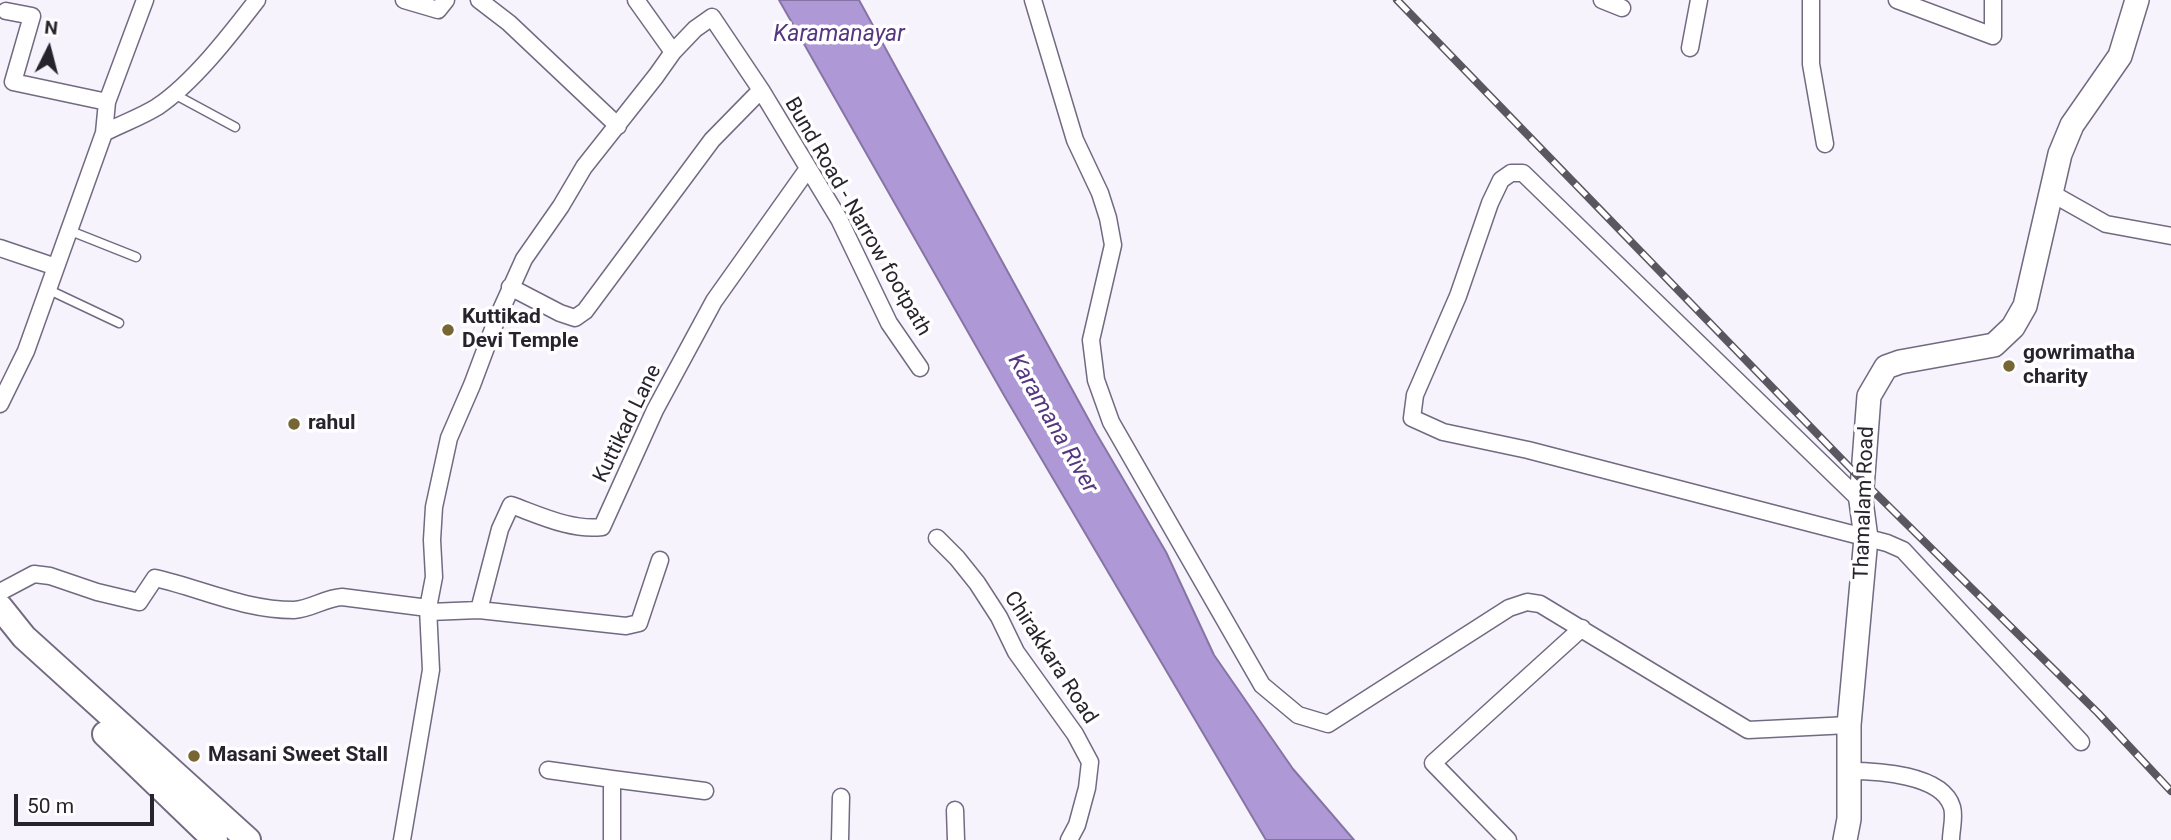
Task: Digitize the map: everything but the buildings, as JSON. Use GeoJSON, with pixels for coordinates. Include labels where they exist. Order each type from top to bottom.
{"type":"FeatureCollection","features":[{"type":"Feature","properties":{"kind":"main road"},"geometry":{"type":"LineString","coordinates":[[0,607],[24,637],[248,840]]}},
{"type":"Feature","properties":{"kind":"main road"},"geometry":{"type":"LineString","coordinates":[[0,632],[215,840]]}},
{"type":"Feature","properties":{"kind":"street"},"geometry":{"type":"LineString","coordinates":[[0,404],[26,352],[104,133],[107,102],[145,0]]}},
{"type":"Feature","properties":{"kind":"street"},"geometry":{"type":"LineString","coordinates":[[104,133],[154,109],[174,94],[234,30],[257,0]]}},
{"type":"Feature","properties":{"kind":"street"},"geometry":{"type":"LineString","coordinates":[[404,0],[438,10],[446,0]]}},
{"type":"Feature","properties":{"kind":"street"},"geometry":{"type":"LineString","coordinates":[[479,0],[509,23],[618,125]]}},
{"type":"Feature","properties":{"kind":"street"},"geometry":{"type":"LineString","coordinates":[[402,840],[431,670],[428,610],[434,577],[434,507],[449,438],[524,259],[584,167],[673,51],[636,0]]}},
{"type":"Feature","properties":{"kind":"street"},"geometry":{"type":"LineString","coordinates":[[1034,0],[1075,140],[1100,193],[1113,245],[1091,340],[1096,380],[1111,422],[1262,685],[1298,715],[1328,724],[1509,608],[1527,602],[1540,604],[1582,628],[1748,730],[1849,725]]}},
{"type":"Feature","properties":{"kind":"street"},"geometry":{"type":"LineString","coordinates":[[1602,0],[1622,8]]}},
{"type":"Feature","properties":{"kind":"street"},"geometry":{"type":"LineString","coordinates":[[1690,48],[1699,0]]}},
{"type":"Feature","properties":{"kind":"street"},"geometry":{"type":"LineString","coordinates":[[1811,0],[1811,64],[1825,144]]}},
{"type":"Feature","properties":{"kind":"street"},"geometry":{"type":"LineString","coordinates":[[1897,0],[1993,36],[1993,0]]}},
{"type":"Feature","properties":{"kind":"street","name":"Thamalam Road"},"geometry":{"type":"LineString","coordinates":[[1845,840],[1849,819],[1849,725],[1866,538],[1861,501],[1870,396],[1886,366],[1994,345],[2013,327],[2025,306],[2060,154],[2072,125],[2120,56],[2137,0]]}},
{"type":"Feature","properties":{"kind":"street"},"geometry":{"type":"LineString","coordinates":[[6,12],[32,16],[13,82],[107,102]]}},
{"type":"Feature","properties":{"kind":"street","name":"Bund Road - Narrow footpath"},"geometry":{"type":"LineString","coordinates":[[673,51],[695,29],[712,17],[761,90],[839,219],[889,323],[919,368]]}},
{"type":"Feature","properties":{"kind":"street"},"geometry":{"type":"LineString","coordinates":[[510,287],[575,318],[585,311],[712,140],[761,90]]}},
{"type":"Feature","properties":{"kind":"street","name":"Kuttikad Lane"},"geometry":{"type":"LineString","coordinates":[[479,610],[500,529],[511,505],[551,519],[593,528],[602,527],[655,410],[714,300],[807,170]]}},
{"type":"Feature","properties":{"kind":"street"},"geometry":{"type":"LineString","coordinates":[[1861,501],[1523,173],[1511,173],[1501,180],[1490,203],[1458,296],[1415,395],[1412,418],[1443,432],[1528,450],[1887,543],[1903,550],[2081,742]]}},
{"type":"Feature","properties":{"kind":"street"},"geometry":{"type":"LineString","coordinates":[[2051,193],[2106,224],[2171,236]]}},
{"type":"Feature","properties":{"kind":"street"},"geometry":{"type":"LineString","coordinates":[[0,248],[56,267]]}},
{"type":"Feature","properties":{"kind":"street","name":"Chirakkara Road"},"geometry":{"type":"LineString","coordinates":[[937,538],[957,558],[999,617],[1016,652],[1075,734],[1090,762],[1087,788],[1077,825],[1069,840]]}},
{"type":"Feature","properties":{"kind":"street"},"geometry":{"type":"LineString","coordinates":[[0,592],[34,574],[50,576],[97,592],[139,602],[155,579],[229,602],[257,607],[298,610],[328,598],[342,597],[428,610],[479,610],[626,626],[639,623],[660,560]]}},
{"type":"Feature","properties":{"kind":"street"},"geometry":{"type":"LineString","coordinates":[[1508,840],[1433,763],[1582,628]]}},
{"type":"Feature","properties":{"kind":"street"},"geometry":{"type":"LineString","coordinates":[[548,770],[705,791]]}},
{"type":"Feature","properties":{"kind":"street"},"geometry":{"type":"LineString","coordinates":[[1848,771],[1883,772],[1929,783],[1940,790],[1947,796],[1953,810],[1951,840]]}},
{"type":"Feature","properties":{"kind":"street"},"geometry":{"type":"LineString","coordinates":[[612,779],[612,840]]}},
{"type":"Feature","properties":{"kind":"street"},"geometry":{"type":"LineString","coordinates":[[841,797],[841,840]]}},
{"type":"Feature","properties":{"kind":"street"},"geometry":{"type":"LineString","coordinates":[[955,810],[956,840]]}},
{"type":"Feature","properties":{"kind":"lane"},"geometry":{"type":"LineString","coordinates":[[174,94],[235,127]]}},
{"type":"Feature","properties":{"kind":"lane"},"geometry":{"type":"LineString","coordinates":[[68,230],[136,257]]}},
{"type":"Feature","properties":{"kind":"lane"},"geometry":{"type":"LineString","coordinates":[[47,289],[119,323]]}},
{"type":"Feature","properties":{"kind":"water","name":"Karamanayar"},"geometry":{"type":"Polygon","coordinates":[[[779,0],[859,0],[1096,433],[1166,552],[1214,655],[1293,769],[1354,840],[1266,840],[1005,397],[779,0]]]}},
{"type":"Feature","properties":{"kind":"railway"},"geometry":{"type":"LineString","coordinates":[[1397,0],[1859,477],[2098,713],[2171,791]]}},
{"type":"Feature","properties":{"kind":"place","name":"Kuttikad Devi Temple"},"geometry":{"type":"Point","coordinates":[448,330]}},
{"type":"Feature","properties":{"kind":"place","name":"gowrimatha charity"},"geometry":{"type":"Point","coordinates":[2009,366]}},
{"type":"Feature","properties":{"kind":"place","name":"rahul"},"geometry":{"type":"Point","coordinates":[294,424]}},
{"type":"Feature","properties":{"kind":"place","name":"Masani Sweet Stall"},"geometry":{"type":"Point","coordinates":[194,756]}},
{"type":"Feature","properties":{"kind":"water label","name":"Karamana River"},"geometry":{"type":"Point","coordinates":[1052,424]}}]}
